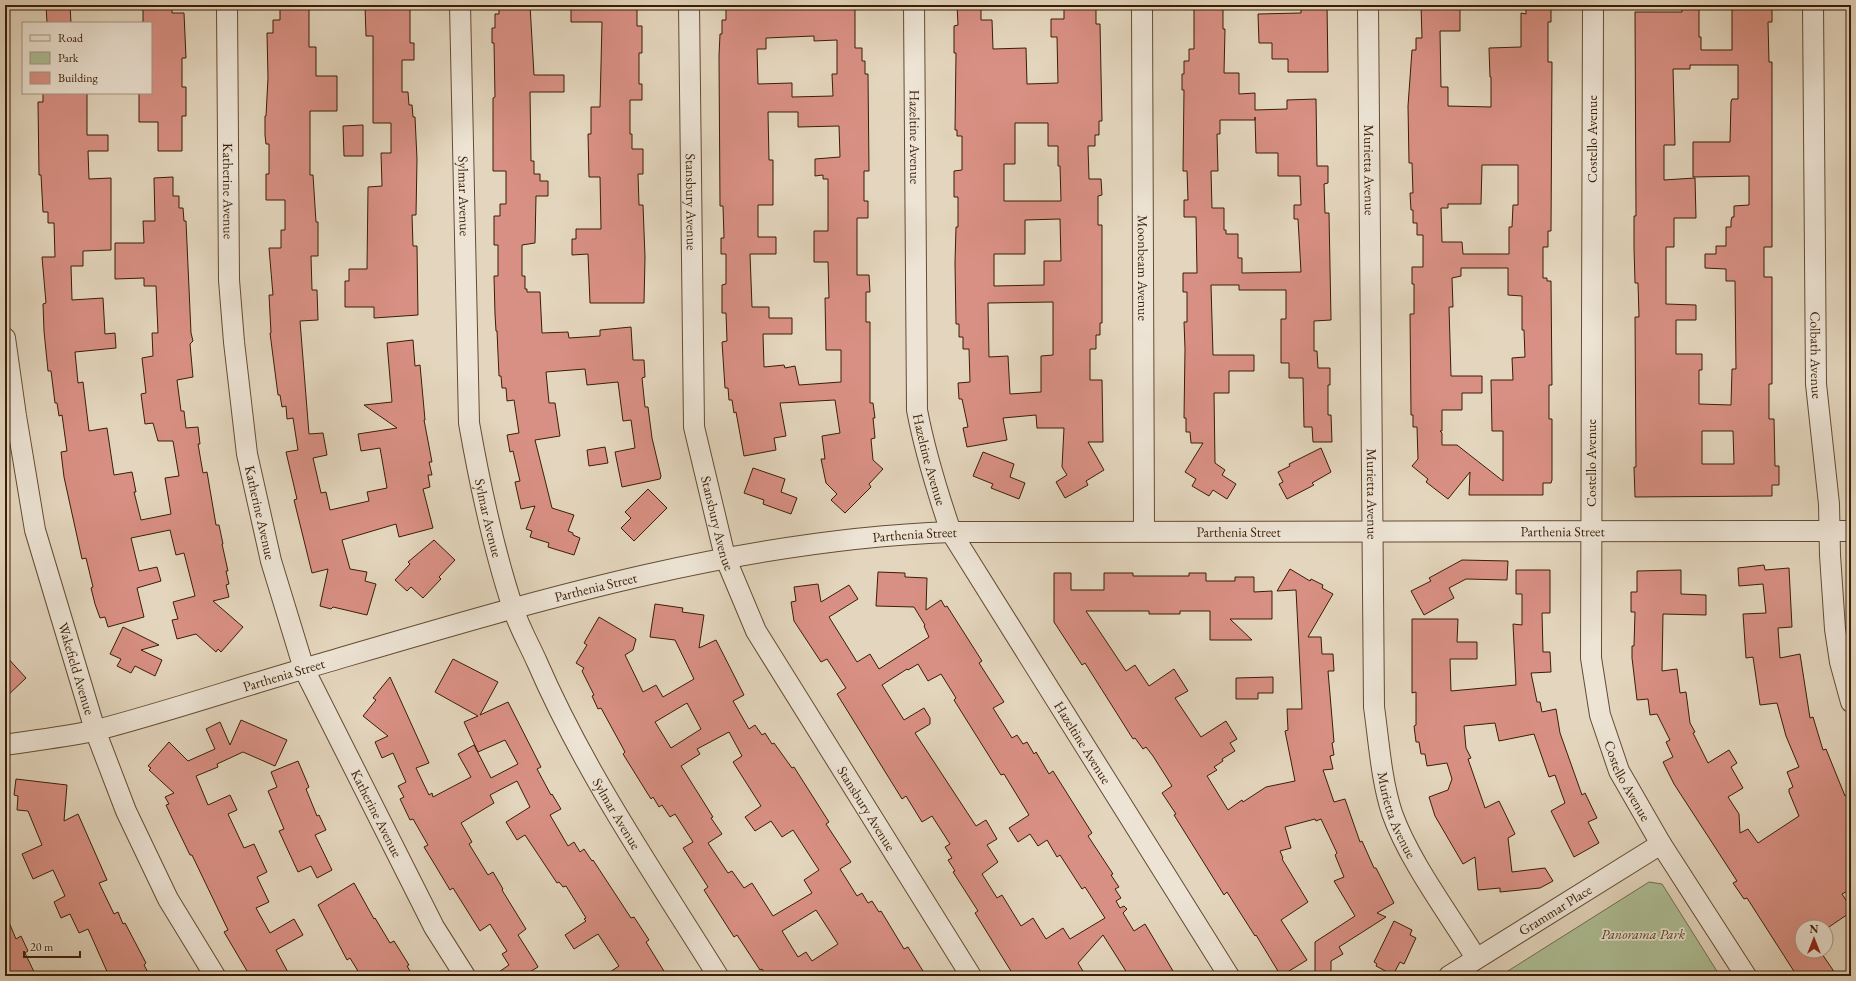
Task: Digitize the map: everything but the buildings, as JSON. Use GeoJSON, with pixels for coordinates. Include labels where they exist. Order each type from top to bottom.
{"type":"FeatureCollection","features":[{"type":"Feature","properties":{"kind":"street","name":"Katherine Avenue"},"geometry":{"type":"LineString","coordinates":[[228,5],[229,280],[240,405],[247,454],[271,561],[304,669],[434,927],[465,976]]}},
{"type":"Feature","properties":{"kind":"street","name":"Sylmar Avenue"},"geometry":{"type":"LineString","coordinates":[[460,5],[469,423],[478,476],[496,548],[514,609],[551,695],[593,774],[718,976]]}},
{"type":"Feature","properties":{"kind":"street","name":"Stansbury Avenue"},"geometry":{"type":"LineString","coordinates":[[689,5],[694,427],[725,557],[756,631],[971,976]]}},
{"type":"Feature","properties":{"kind":"street","name":"Hazeltine Avenue"},"geometry":{"type":"LineString","coordinates":[[914,5],[917,410],[926,454],[951,532],[1229,976]]}},
{"type":"Feature","properties":{"kind":"street","name":"Moonbeam Avenue"},"geometry":{"type":"LineString","coordinates":[[1142,5],[1144,531]]}},
{"type":"Feature","properties":{"kind":"street","name":"Murietta Avenue"},"geometry":{"type":"LineString","coordinates":[[1368,5],[1374,707],[1382,767],[1392,813],[1415,860],[1476,958]]}},
{"type":"Feature","properties":{"kind":"street","name":"Costello Avenue"},"geometry":{"type":"LineString","coordinates":[[1593,5],[1591,658],[1600,715],[1619,770],[1661,844],[1746,976]]}},
{"type":"Feature","properties":{"kind":"street","name":"Colbath Avenue"},"geometry":{"type":"LineString","coordinates":[[1813,5],[1816,384],[1830,531],[1830,555],[1835,629],[1840,662],[1851,702]]}},
{"type":"Feature","properties":{"kind":"street","name":"Wakefield Avenue"},"geometry":{"type":"LineString","coordinates":[[5,338],[35,530],[95,730],[126,811],[168,899],[215,976]]}},
{"type":"Feature","properties":{"kind":"street","name":"Parthenia Street"},"geometry":{"type":"LineString","coordinates":[[5,745],[95,730],[562,594],[725,557],[809,544],[915,533],[951,532],[1144,531],[1372,533],[1851,531]]}},
{"type":"Feature","properties":{"kind":"street","name":"Grammar Place"},"geometry":{"type":"LineString","coordinates":[[1449,976],[1661,844]]}},
{"type":"Feature","properties":{"kind":"green space","name":"Panorama Park"},"geometry":{"type":"Polygon","coordinates":[[[1649,882],[1662,884],[1720,976],[1500,976],[1649,882]]]}}]}
